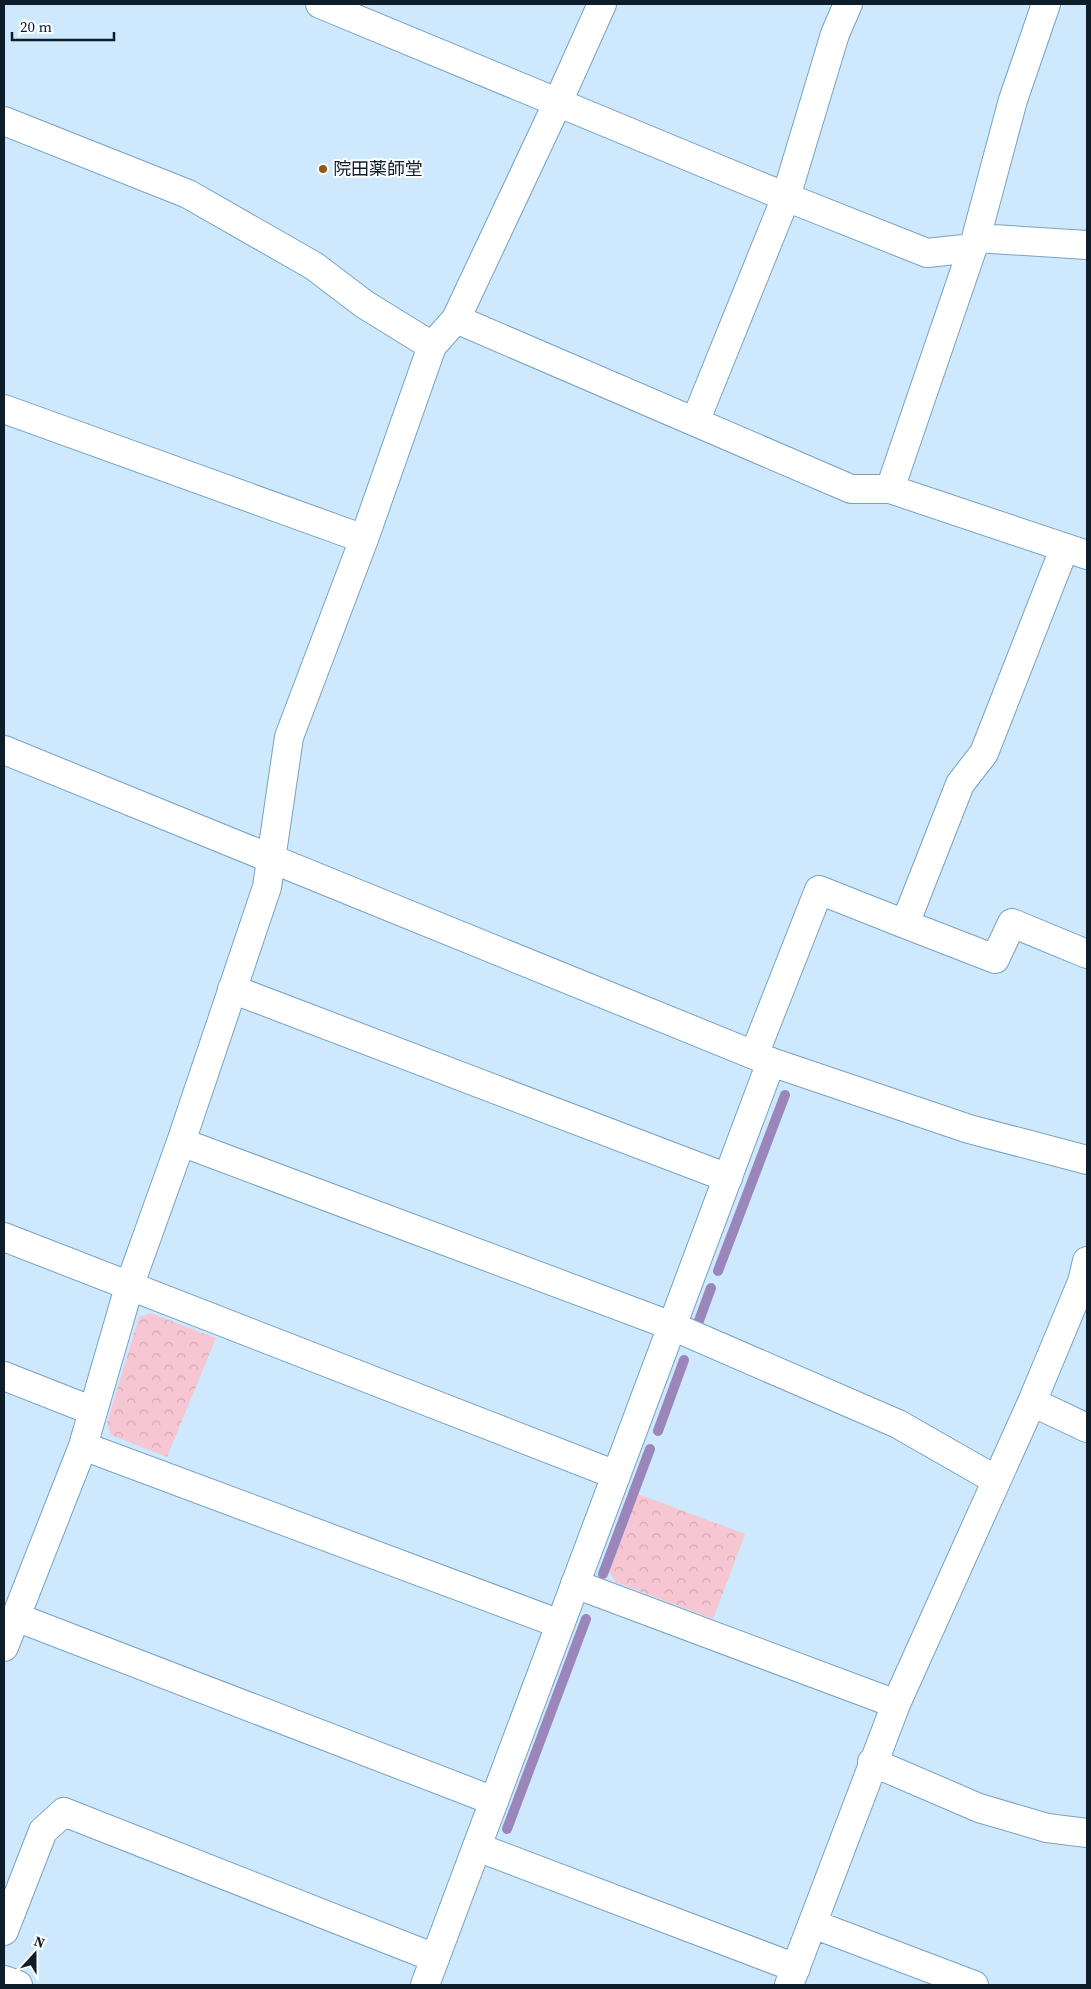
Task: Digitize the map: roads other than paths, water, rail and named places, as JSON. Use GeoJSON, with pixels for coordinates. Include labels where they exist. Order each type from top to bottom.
{"type":"FeatureCollection","features":[{"type":"Feature","properties":{"kind":"street"},"geometry":{"type":"LineString","coordinates":[[322,4],[786,197],[928,253],[974,243],[1087,245]]}},
{"type":"Feature","properties":{"kind":"street"},"geometry":{"type":"LineString","coordinates":[[494,1801],[8,1635],[83,1446],[129,1287],[181,1142],[266,887],[272,859],[289,737],[364,539],[432,346],[456,319],[602,4]]}},
{"type":"Feature","properties":{"kind":"street"},"geometry":{"type":"LineString","coordinates":[[695,422],[786,197],[836,34],[848,4]]}},
{"type":"Feature","properties":{"kind":"street"},"geometry":{"type":"LineString","coordinates":[[890,489],[974,243],[1013,100],[1046,4]]}},
{"type":"Feature","properties":{"kind":"street"},"geometry":{"type":"LineString","coordinates":[[4,121],[188,194],[314,266],[364,304],[432,346]]}},
{"type":"Feature","properties":{"kind":"street"},"geometry":{"type":"LineString","coordinates":[[456,319],[851,489],[890,489],[1076,552],[984,753],[960,784],[905,924]]}},
{"type":"Feature","properties":{"kind":"street"},"geometry":{"type":"LineString","coordinates":[[4,409],[364,539]]}},
{"type":"Feature","properties":{"kind":"street"},"geometry":{"type":"LineString","coordinates":[[4,750],[763,1058],[969,1129],[1087,1160]]}},
{"type":"Feature","properties":{"kind":"street"},"geometry":{"type":"LineString","coordinates":[[425,1985],[728,1178],[763,1058],[819,890],[995,959],[1012,923],[1087,954]]}},
{"type":"Feature","properties":{"kind":"street"},"geometry":{"type":"LineString","coordinates":[[232,989],[728,1178]]}},
{"type":"Feature","properties":{"kind":"street"},"geometry":{"type":"LineString","coordinates":[[181,1142],[672,1326],[898,1424],[996,1480]]}},
{"type":"Feature","properties":{"kind":"street"},"geometry":{"type":"LineString","coordinates":[[4,1237],[616,1476]]}},
{"type":"Feature","properties":{"kind":"street"},"geometry":{"type":"LineString","coordinates":[[477,1847],[793,1976],[872,1762],[896,1704],[1032,1402],[1082,1282],[1087,1261]]}},
{"type":"Feature","properties":{"kind":"street"},"geometry":{"type":"LineString","coordinates":[[4,1376],[93,1411]]}},
{"type":"Feature","properties":{"kind":"street"},"geometry":{"type":"LineString","coordinates":[[1032,1402],[1087,1428]]}},
{"type":"Feature","properties":{"kind":"street"},"geometry":{"type":"LineString","coordinates":[[83,1446],[560,1624]]}},
{"type":"Feature","properties":{"kind":"street"},"geometry":{"type":"LineString","coordinates":[[575,1584],[896,1704]]}},
{"type":"Feature","properties":{"kind":"street"},"geometry":{"type":"LineString","coordinates":[[872,1762],[979,1808],[1047,1828],[1087,1833]]}},
{"type":"Feature","properties":{"kind":"street"},"geometry":{"type":"LineString","coordinates":[[4,1931],[43,1831],[64,1812],[435,1958]]}},
{"type":"Feature","properties":{"kind":"street"},"geometry":{"type":"LineString","coordinates":[[813,1924],[974,1985]]}},
{"type":"Feature","properties":{"kind":"street"},"geometry":{"type":"LineString","coordinates":[[4,1980],[18,1985]]}},
{"type":"Feature","properties":{"kind":"waterway"},"geometry":{"type":"LineString","coordinates":[[718,1271],[785,1095]]}},
{"type":"Feature","properties":{"kind":"waterway"},"geometry":{"type":"LineString","coordinates":[[697,1326],[711,1288]]}},
{"type":"Feature","properties":{"kind":"waterway"},"geometry":{"type":"LineString","coordinates":[[658,1431],[684,1360]]}},
{"type":"Feature","properties":{"kind":"waterway"},"geometry":{"type":"LineString","coordinates":[[603,1574],[650,1449]]}},
{"type":"Feature","properties":{"kind":"waterway"},"geometry":{"type":"LineString","coordinates":[[507,1829],[586,1619]]}},
{"type":"Feature","properties":{"kind":"place","name":"院田薬師堂"},"geometry":{"type":"Point","coordinates":[323,169]}}]}
